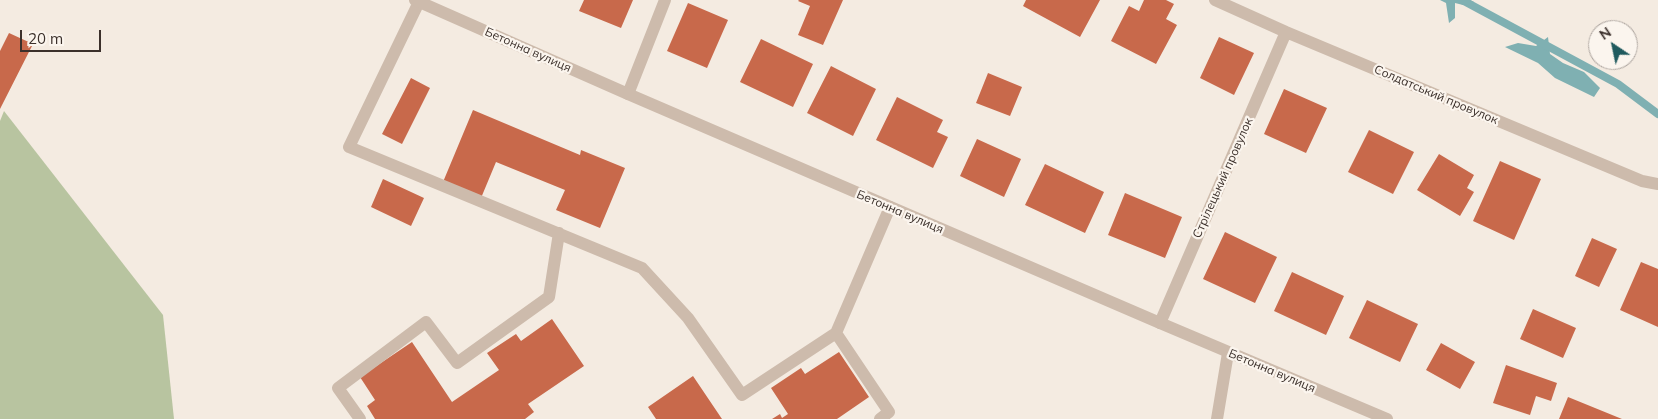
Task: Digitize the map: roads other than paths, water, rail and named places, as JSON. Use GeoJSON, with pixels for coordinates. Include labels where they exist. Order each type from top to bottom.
{"type":"FeatureCollection","features":[{"type":"Feature","properties":{"kind":"street"},"geometry":{"type":"LineString","coordinates":[[628,94],[665,0]]}},
{"type":"Feature","properties":{"kind":"street","name":"Солдатський провулок"},"geometry":{"type":"LineString","coordinates":[[1215,0],[1286,32],[1642,182],[1658,184]]}},
{"type":"Feature","properties":{"kind":"street"},"geometry":{"type":"LineString","coordinates":[[417,1],[350,147],[642,268],[688,318],[742,395],[836,333],[890,207]]}},
{"type":"Feature","properties":{"kind":"street","name":"Бетонна вулиця"},"geometry":{"type":"LineString","coordinates":[[417,1],[1160,324],[1386,419]]}},
{"type":"Feature","properties":{"kind":"street","name":"Стрілецький провулок"},"geometry":{"type":"LineString","coordinates":[[1160,324],[1286,32]]}},
{"type":"Feature","properties":{"kind":"street"},"geometry":{"type":"LineString","coordinates":[[360,419],[338,388],[426,322],[457,363],[549,298],[559,233]]}},
{"type":"Feature","properties":{"kind":"street"},"geometry":{"type":"LineString","coordinates":[[836,333],[889,412],[880,419]]}},
{"type":"Feature","properties":{"kind":"street"},"geometry":{"type":"LineString","coordinates":[[1217,419],[1228,352]]}},
{"type":"Feature","properties":{"kind":"water"},"geometry":{"type":"Polygon","coordinates":[[[1440,0],[1470,0],[1474,2],[1463,5],[1455,3],[1455,18],[1449,23],[1446,3],[1440,0]]]}},
{"type":"Feature","properties":{"kind":"water"},"geometry":{"type":"Polygon","coordinates":[[[1548,37],[1550,54],[1563,63],[1584,72],[1600,88],[1594,97],[1555,78],[1538,63],[1505,47],[1518,43],[1536,46],[1548,37]]]}},
{"type":"Feature","properties":{"kind":"waterway"},"geometry":{"type":"LineString","coordinates":[[1462,0],[1618,84],[1658,114]]}}]}
